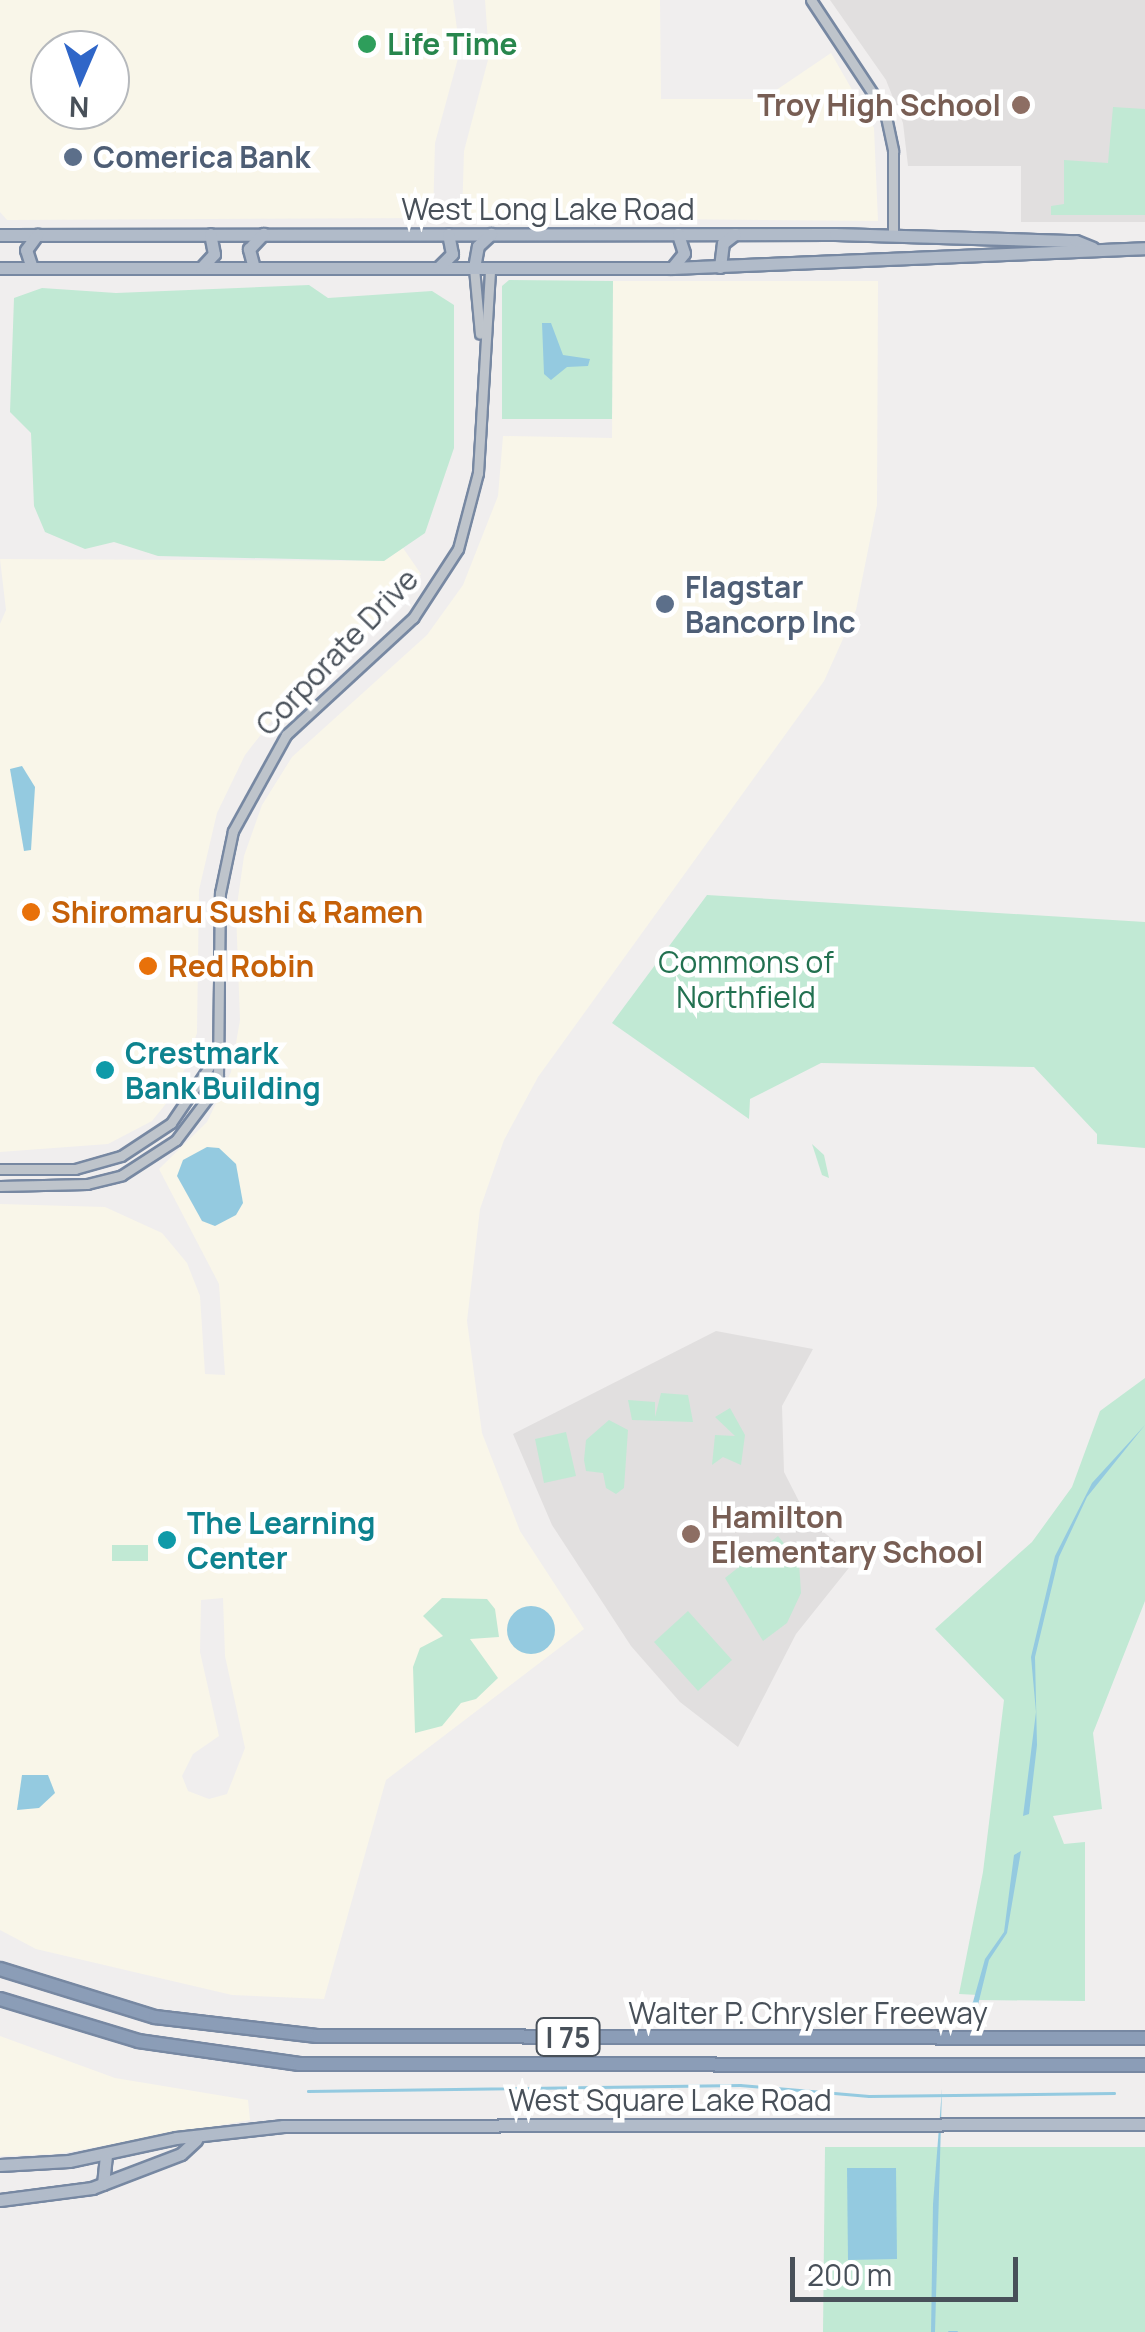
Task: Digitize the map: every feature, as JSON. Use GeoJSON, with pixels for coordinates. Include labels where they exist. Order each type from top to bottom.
{"type":"FeatureCollection","features":[{"type":"Feature","properties":{"kind":"highway","name":"Walter P. Chrysler Freeway"},"geometry":{"type":"LineString","coordinates":[[0,1969],[155,2017],[317,2036],[1145,2038]]}},
{"type":"Feature","properties":{"kind":"highway","name":"Walter P. Chrysler Freeway"},"geometry":{"type":"LineString","coordinates":[[0,1999],[138,2042],[299,2064],[1145,2065]]}},
{"type":"Feature","properties":{"kind":"main road"},"geometry":{"type":"LineString","coordinates":[[201,268],[214,254],[210,234]]}},
{"type":"Feature","properties":{"kind":"main road"},"geometry":{"type":"LineString","coordinates":[[254,268],[249,249],[263,234]]}},
{"type":"Feature","properties":{"kind":"main road"},"geometry":{"type":"LineString","coordinates":[[438,268],[452,254],[448,234]]}},
{"type":"Feature","properties":{"kind":"main road"},"geometry":{"type":"LineString","coordinates":[[474,268],[478,246],[492,234]]}},
{"type":"Feature","properties":{"kind":"main road"},"geometry":{"type":"LineString","coordinates":[[672,268],[684,252],[678,234]]}},
{"type":"Feature","properties":{"kind":"main road"},"geometry":{"type":"LineString","coordinates":[[720,267],[723,243],[735,234]]}},
{"type":"Feature","properties":{"kind":"main road","name":"West Long Lake Road"},"geometry":{"type":"LineString","coordinates":[[0,235],[893,235],[1076,241],[1094,248]]}},
{"type":"Feature","properties":{"kind":"main road"},"geometry":{"type":"LineString","coordinates":[[32,268],[26,250],[38,235]]}},
{"type":"Feature","properties":{"kind":"main road"},"geometry":{"type":"LineString","coordinates":[[1006,256],[1011,238]]}},
{"type":"Feature","properties":{"kind":"main road","name":"West Long Lake Road"},"geometry":{"type":"LineString","coordinates":[[0,268],[672,268],[1145,248]]}},
{"type":"Feature","properties":{"kind":"main road","name":"West Square Lake Road"},"geometry":{"type":"LineString","coordinates":[[0,2165],[106,2154],[176,2138],[196,2140],[283,2126],[1145,2124]]}},
{"type":"Feature","properties":{"kind":"main road","name":"West Square Lake Road"},"geometry":{"type":"LineString","coordinates":[[0,2200],[58,2196],[103,2184],[180,2154],[196,2140]]}},
{"type":"Feature","properties":{"kind":"main road"},"geometry":{"type":"LineString","coordinates":[[103,2184],[109,2172],[106,2154]]}},
{"type":"Feature","properties":{"kind":"street"},"geometry":{"type":"LineString","coordinates":[[811,0],[885,112],[893,151],[893,235]]}},
{"type":"Feature","properties":{"kind":"street","name":"Corporate Drive"},"geometry":{"type":"LineString","coordinates":[[474,268],[481,336]]}},
{"type":"Feature","properties":{"kind":"street","name":"Corporate Drive"},"geometry":{"type":"LineString","coordinates":[[0,1186],[112,1179],[166,1148],[200,1112],[218,1076],[215,1058],[220,893],[236,820],[286,736],[413,618],[452,560],[478,473],[481,336],[490,268]]}},
{"type":"Feature","properties":{"kind":"street"},"geometry":{"type":"LineString","coordinates":[[0,1169],[75,1169],[110,1161],[148,1141],[187,1103],[215,1058]]}},
{"type":"Feature","properties":{"kind":"street"},"geometry":{"type":"LineString","coordinates":[[187,1103],[200,1112]]}},
{"type":"Feature","properties":{"kind":"shaded area"},"geometry":{"type":"Polygon","coordinates":[[[0,0],[453,0],[460,51],[435,143],[433,218],[7,220],[0,212],[0,0]]]}},
{"type":"Feature","properties":{"kind":"shaded area"},"geometry":{"type":"Polygon","coordinates":[[[485,0],[660,0],[661,99],[763,99],[831,53],[874,128],[878,221],[462,217],[464,151],[489,56],[485,0]]]}},
{"type":"Feature","properties":{"kind":"shaded area","name":"Troy High School"},"geometry":{"type":"Polygon","coordinates":[[[830,0],[1145,0],[1145,222],[1021,222],[1021,166],[908,166],[903,123],[886,80],[830,0]]]}},
{"type":"Feature","properties":{"kind":"shaded area"},"geometry":{"type":"Polygon","coordinates":[[[613,281],[878,281],[877,505],[856,610],[824,681],[538,1077],[504,1140],[480,1209],[467,1321],[482,1433],[520,1531],[584,1629],[386,1780],[324,1999],[232,1995],[36,1949],[0,1930],[0,1204],[105,1207],[162,1233],[187,1263],[200,1296],[205,1374],[225,1375],[219,1284],[159,1169],[207,1122],[231,1072],[240,1020],[236,912],[244,856],[262,805],[292,757],[427,635],[463,585],[498,496],[503,436],[612,438],[613,281]],[[223,1598],[201,1600],[200,1652],[219,1736],[193,1754],[182,1776],[188,1791],[209,1799],[227,1794],[245,1748],[225,1656],[223,1598]]]}},
{"type":"Feature","properties":{"kind":"shaded area"},"geometry":{"type":"Polygon","coordinates":[[[403,548],[421,574],[388,615],[276,715],[245,755],[217,813],[199,890],[197,1033],[177,1090],[152,1121],[108,1144],[0,1152],[0,624],[6,610],[0,559],[384,561],[403,548]]]}},
{"type":"Feature","properties":{"kind":"shaded area","name":"Hamilton Elementary School"},"geometry":{"type":"Polygon","coordinates":[[[716,1331],[813,1349],[782,1406],[784,1472],[808,1519],[856,1559],[796,1634],[738,1747],[680,1702],[631,1646],[552,1525],[513,1434],[716,1331]]]}},
{"type":"Feature","properties":{"kind":"shaded area"},"geometry":{"type":"Polygon","coordinates":[[[0,2036],[115,2078],[248,2100],[250,2120],[57,2154],[0,2156],[0,2036]]]}},
{"type":"Feature","properties":{"kind":"green space"},"geometry":{"type":"Polygon","coordinates":[[[1113,107],[1145,109],[1145,215],[1051,215],[1051,206],[1064,204],[1064,160],[1108,163],[1113,107]]]}},
{"type":"Feature","properties":{"kind":"green space"},"geometry":{"type":"Polygon","coordinates":[[[509,280],[613,281],[612,419],[502,419],[502,286],[509,280]]]}},
{"type":"Feature","properties":{"kind":"green space"},"geometry":{"type":"Polygon","coordinates":[[[309,285],[328,298],[432,291],[454,305],[454,448],[425,533],[384,561],[158,556],[114,542],[85,549],[45,532],[34,506],[31,433],[10,412],[14,298],[42,288],[116,293],[309,285]]]}},
{"type":"Feature","properties":{"kind":"green space","name":"Commons of Northfield"},"geometry":{"type":"Polygon","coordinates":[[[707,895],[1145,922],[1145,1148],[1097,1144],[1097,1134],[1034,1067],[821,1063],[750,1099],[749,1119],[612,1023],[707,895]]]}},
{"type":"Feature","properties":{"kind":"green space"},"geometry":{"type":"Polygon","coordinates":[[[812,1144],[824,1155],[829,1178],[822,1175],[812,1144]]]}},
{"type":"Feature","properties":{"kind":"green space"},"geometry":{"type":"Polygon","coordinates":[[[1145,1378],[1145,1601],[1093,1733],[1102,1809],[1053,1816],[1064,1844],[1085,1842],[1085,2001],[977,2000],[978,1995],[959,1994],[983,1872],[1004,1700],[935,1629],[1032,1542],[1072,1487],[1100,1411],[1145,1378]]]}},
{"type":"Feature","properties":{"kind":"green space"},"geometry":{"type":"Polygon","coordinates":[[[661,1393],[688,1395],[693,1422],[632,1420],[628,1400],[655,1402],[655,1417],[661,1393]]]}},
{"type":"Feature","properties":{"kind":"green space"},"geometry":{"type":"Polygon","coordinates":[[[730,1408],[745,1435],[741,1465],[723,1457],[712,1465],[715,1435],[735,1436],[715,1417],[730,1408]]]}},
{"type":"Feature","properties":{"kind":"green space"},"geometry":{"type":"Polygon","coordinates":[[[609,1420],[628,1430],[624,1488],[616,1494],[606,1488],[603,1473],[586,1471],[584,1460],[586,1440],[609,1420]]]}},
{"type":"Feature","properties":{"kind":"green space"},"geometry":{"type":"Polygon","coordinates":[[[566,1432],[576,1476],[544,1483],[535,1439],[566,1432]]]}},
{"type":"Feature","properties":{"kind":"green space"},"geometry":{"type":"Polygon","coordinates":[[[778,1536],[799,1562],[801,1593],[787,1623],[763,1641],[725,1578],[778,1536]]]}},
{"type":"Feature","properties":{"kind":"green space"},"geometry":{"type":"Polygon","coordinates":[[[112,1545],[148,1545],[148,1561],[112,1561],[112,1545]]]}},
{"type":"Feature","properties":{"kind":"green space"},"geometry":{"type":"Polygon","coordinates":[[[442,1598],[487,1599],[495,1609],[499,1637],[470,1639],[498,1678],[476,1699],[461,1703],[442,1726],[415,1733],[413,1667],[420,1648],[443,1636],[423,1616],[442,1598]]]}},
{"type":"Feature","properties":{"kind":"green space"},"geometry":{"type":"Polygon","coordinates":[[[688,1611],[732,1660],[698,1691],[654,1642],[688,1611]]]}},
{"type":"Feature","properties":{"kind":"green space"},"geometry":{"type":"Polygon","coordinates":[[[825,2147],[1145,2147],[1145,2332],[823,2332],[825,2147]]]}},
{"type":"Feature","properties":{"kind":"water"},"geometry":{"type":"Polygon","coordinates":[[[542,323],[551,323],[563,355],[590,359],[588,366],[567,367],[551,380],[544,374],[542,323]]]}},
{"type":"Feature","properties":{"kind":"water"},"geometry":{"type":"Polygon","coordinates":[[[22,766],[35,787],[31,850],[24,851],[10,769],[22,766]]]}},
{"type":"Feature","properties":{"kind":"water"},"geometry":{"type":"Polygon","coordinates":[[[207,1147],[219,1148],[236,1164],[243,1203],[236,1215],[215,1226],[202,1221],[177,1176],[183,1160],[207,1147]]]}},
{"type":"Feature","properties":{"kind":"water"},"geometry":{"type":"Polygon","coordinates":[[[1145,1425],[1087,1497],[1059,1557],[1035,1657],[1037,1745],[1029,1814],[1023,1816],[1036,1712],[1031,1657],[1055,1556],[1092,1483],[1145,1425]]]}},
{"type":"Feature","properties":{"kind":"water"},"geometry":{"type":"Polygon","coordinates":[[[531,1606],[548,1613],[555,1630],[548,1647],[531,1654],[514,1647],[507,1630],[514,1613],[531,1606]]]}},
{"type":"Feature","properties":{"kind":"water"},"geometry":{"type":"Polygon","coordinates":[[[22,1775],[48,1775],[55,1793],[39,1808],[17,1810],[22,1775]]]}},
{"type":"Feature","properties":{"kind":"water"},"geometry":{"type":"Polygon","coordinates":[[[1021,1851],[1007,1933],[989,1960],[975,2017],[967,2019],[961,2013],[973,2002],[985,1959],[1004,1932],[1014,1855],[1021,1851]]]}},
{"type":"Feature","properties":{"kind":"water"},"geometry":{"type":"Polygon","coordinates":[[[942,2089],[935,2332],[931,2332],[933,2204],[942,2089]]]}},
{"type":"Feature","properties":{"kind":"water"},"geometry":{"type":"Polygon","coordinates":[[[847,2168],[896,2168],[897,2259],[848,2260],[847,2168]]]}},
{"type":"Feature","properties":{"kind":"waterway"},"geometry":{"type":"LineString","coordinates":[[308,2091],[740,2085],[869,2096],[1114,2093]]}},
{"type":"Feature","properties":{"kind":"waterway"},"geometry":{"type":"LineString","coordinates":[[949,2332],[957,2332]]}},
{"type":"Feature","properties":{"kind":"place","name":"Life Time"},"geometry":{"type":"Point","coordinates":[367,44]}},
{"type":"Feature","properties":{"kind":"place","name":"Troy High School"},"geometry":{"type":"Point","coordinates":[1021,105]}},
{"type":"Feature","properties":{"kind":"place","name":"Comerica Bank"},"geometry":{"type":"Point","coordinates":[73,157]}},
{"type":"Feature","properties":{"kind":"place","name":"Flagstar Bancorp Inc"},"geometry":{"type":"Point","coordinates":[665,604]}},
{"type":"Feature","properties":{"kind":"place","name":"Shiromaru Sushi & Ramen"},"geometry":{"type":"Point","coordinates":[31,912]}},
{"type":"Feature","properties":{"kind":"place","name":"Red Robin"},"geometry":{"type":"Point","coordinates":[148,966]}},
{"type":"Feature","properties":{"kind":"place","name":"Crestmark Bank Building"},"geometry":{"type":"Point","coordinates":[105,1070]}},
{"type":"Feature","properties":{"kind":"place","name":"Hamilton Elementary School"},"geometry":{"type":"Point","coordinates":[691,1534]}},
{"type":"Feature","properties":{"kind":"place","name":"The Learning Center"},"geometry":{"type":"Point","coordinates":[167,1540]}}]}
